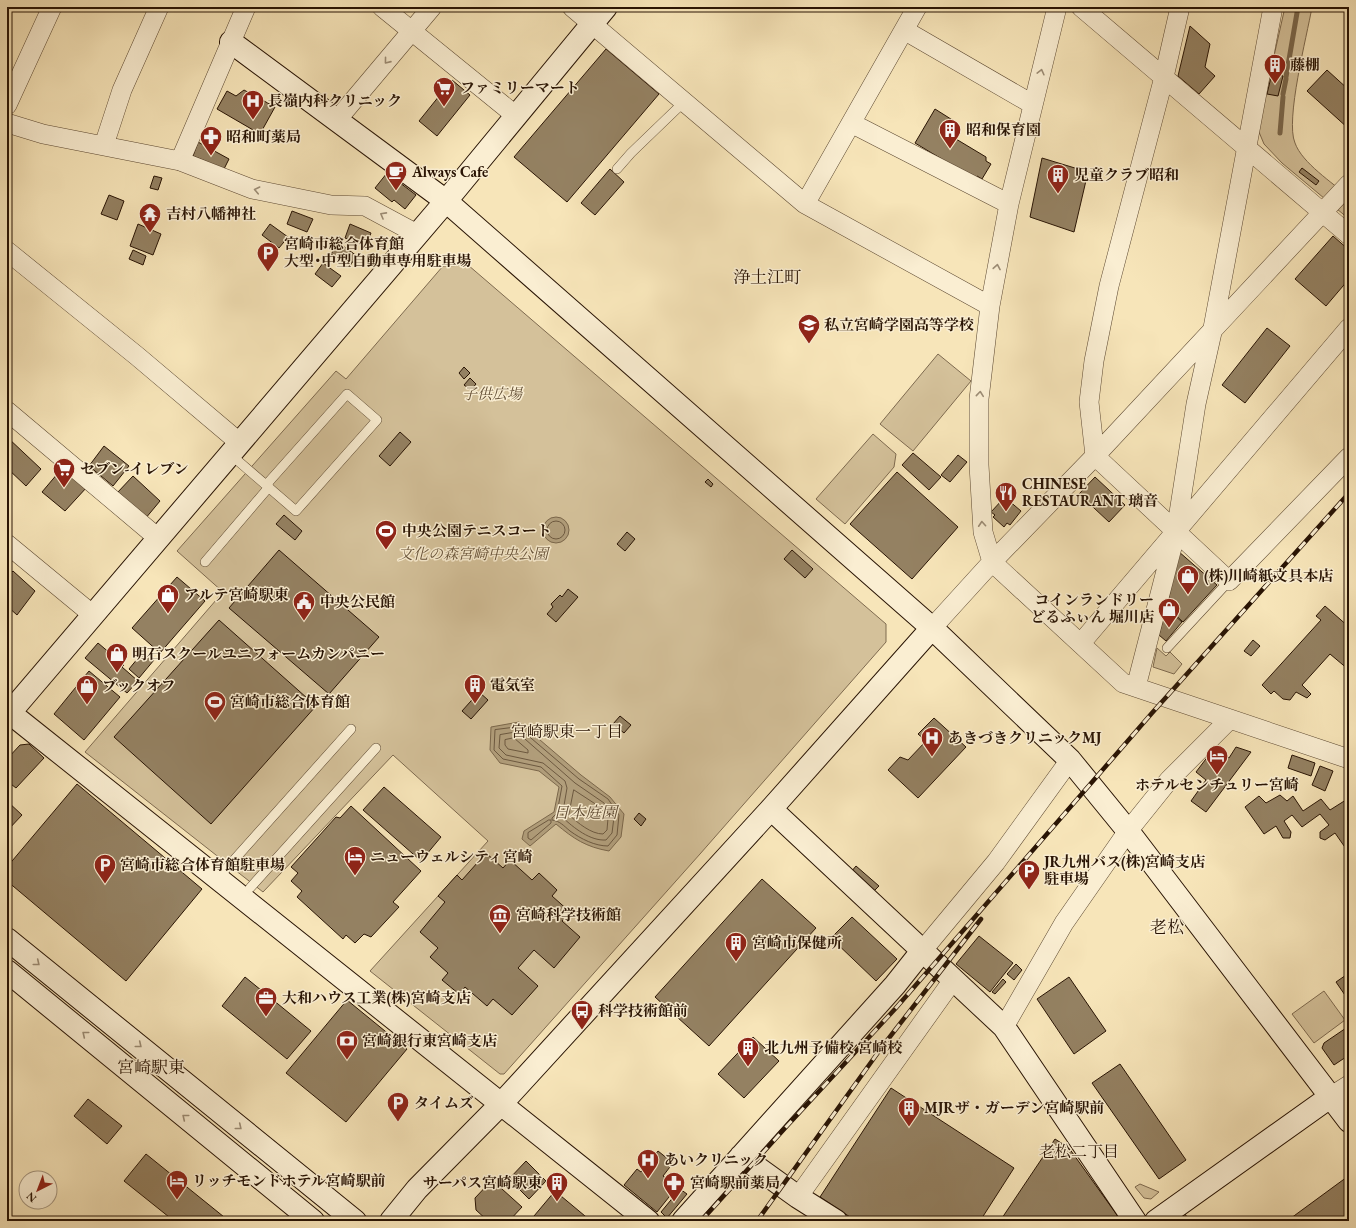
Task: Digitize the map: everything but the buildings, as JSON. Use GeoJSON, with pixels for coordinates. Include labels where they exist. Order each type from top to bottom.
{"type":"FeatureCollection","features":[{"type":"Feature","properties":{"kind":"street"},"geometry":{"type":"LineString","coordinates":[[7,105],[52,7]]}},
{"type":"Feature","properties":{"kind":"street"},"geometry":{"type":"LineString","coordinates":[[104,145],[122,90],[159,7]]}},
{"type":"Feature","properties":{"kind":"street"},"geometry":{"type":"LineString","coordinates":[[180,161],[246,7]]}},
{"type":"Feature","properties":{"kind":"street"},"geometry":{"type":"LineString","coordinates":[[382,7],[515,115]]}},
{"type":"Feature","properties":{"kind":"street"},"geometry":{"type":"LineString","coordinates":[[336,121],[432,7]]}},
{"type":"Feature","properties":{"kind":"street"},"geometry":{"type":"LineString","coordinates":[[572,7],[599,15],[685,101],[805,204],[990,306]]}},
{"type":"Feature","properties":{"kind":"street"},"geometry":{"type":"LineString","coordinates":[[805,204],[917,7]]}},
{"type":"Feature","properties":{"kind":"street"},"geometry":{"type":"LineString","coordinates":[[1057,7],[1032,104],[1009,204],[990,306],[979,399],[979,465],[983,532],[992,562],[1123,683],[1349,759]]}},
{"type":"Feature","properties":{"kind":"street"},"geometry":{"type":"LineString","coordinates":[[1081,7],[1349,234]]}},
{"type":"Feature","properties":{"kind":"street"},"geometry":{"type":"LineString","coordinates":[[1180,7],[1164,77],[1109,286],[1094,361],[1089,402],[1095,456],[1229,581],[1341,475],[1349,457]]}},
{"type":"Feature","properties":{"kind":"street"},"geometry":{"type":"LineString","coordinates":[[1136,687],[1176,532],[1196,404],[1213,328],[1273,7]]}},
{"type":"Feature","properties":{"kind":"street"},"geometry":{"type":"LineString","coordinates":[[599,15],[515,115],[446,201],[8,715],[502,1103],[648,1221]]}},
{"type":"Feature","properties":{"kind":"street"},"geometry":{"type":"LineString","coordinates":[[904,30],[1032,104]]}},
{"type":"Feature","properties":{"kind":"street"},"geometry":{"type":"LineString","coordinates":[[231,42],[446,201],[932,628],[1070,760],[1128,831],[1349,1121]]}},
{"type":"Feature","properties":{"kind":"street"},"geometry":{"type":"LineString","coordinates":[[7,123],[43,134],[180,161],[252,189],[331,205],[365,206],[417,234]]}},
{"type":"Feature","properties":{"kind":"street"},"geometry":{"type":"LineString","coordinates":[[852,123],[1009,204]]}},
{"type":"Feature","properties":{"kind":"street"},"geometry":{"type":"LineString","coordinates":[[391,1221],[417,1189],[502,1103],[771,809],[992,562],[1095,456],[1349,184]]}},
{"type":"Feature","properties":{"kind":"street"},"geometry":{"type":"LineString","coordinates":[[7,251],[137,356],[235,448]]}},
{"type":"Feature","properties":{"kind":"street"},"geometry":{"type":"LineString","coordinates":[[1081,643],[1349,328]]}},
{"type":"Feature","properties":{"kind":"street"},"geometry":{"type":"LineString","coordinates":[[7,411],[158,538]]}},
{"type":"Feature","properties":{"kind":"street"},"geometry":{"type":"LineString","coordinates":[[7,544],[93,615]]}},
{"type":"Feature","properties":{"kind":"street"},"geometry":{"type":"LineString","coordinates":[[1004,1028],[1064,923],[1128,831],[1169,780],[1230,719]]}},
{"type":"Feature","properties":{"kind":"street"},"geometry":{"type":"LineString","coordinates":[[683,1221],[890,991],[996,862],[1070,760]]}},
{"type":"Feature","properties":{"kind":"street"},"geometry":{"type":"LineString","coordinates":[[771,809],[1004,1028],[1135,1221]]}},
{"type":"Feature","properties":{"kind":"street"},"geometry":{"type":"LineString","coordinates":[[7,939],[355,1221]]}},
{"type":"Feature","properties":{"kind":"street"},"geometry":{"type":"LineString","coordinates":[[7,971],[313,1221]]}},
{"type":"Feature","properties":{"kind":"street"},"geometry":{"type":"LineString","coordinates":[[798,1197],[954,980]]}},
{"type":"Feature","properties":{"kind":"street"},"geometry":{"type":"LineString","coordinates":[[1156,1221],[1349,1085]]}},
{"type":"Feature","properties":{"kind":"street"},"geometry":{"type":"LineString","coordinates":[[741,1156],[798,1197],[836,1221]]}},
{"type":"Feature","properties":{"kind":"lane"},"geometry":{"type":"LineString","coordinates":[[617,169],[631,153],[685,101]]}},
{"type":"Feature","properties":{"kind":"lane"},"geometry":{"type":"LineString","coordinates":[[205,562],[268,486],[348,394],[377,420],[296,511],[268,486],[235,448]]}},
{"type":"Feature","properties":{"kind":"lane"},"geometry":{"type":"LineString","coordinates":[[1167,648],[1229,581]]}},
{"type":"Feature","properties":{"kind":"lane"},"geometry":{"type":"LineString","coordinates":[[225,870],[351,729]]}},
{"type":"Feature","properties":{"kind":"lane"},"geometry":{"type":"LineString","coordinates":[[250,888],[376,748]]}},
{"type":"Feature","properties":{"kind":"green space"},"geometry":{"type":"Polygon","coordinates":[[[1285,7],[1312,7],[1295,98],[1293,132],[1295,143],[1304,158],[1311,165],[1349,197],[1349,219],[1282,163],[1264,144],[1259,132],[1261,114],[1285,7]]]}},
{"type":"Feature","properties":{"kind":"green space","name":"文化の森宮崎中央公園"},"geometry":{"type":"Polygon","coordinates":[[[468,265],[886,624],[886,642],[504,1074],[500,1074],[370,971],[488,841],[393,755],[263,892],[85,752],[223,592],[177,551],[336,371],[346,379],[443,266],[468,265]]]}},
{"type":"Feature","properties":{"kind":"green space"},"geometry":{"type":"Polygon","coordinates":[[[938,354],[971,381],[913,451],[880,424],[938,354]]]}},
{"type":"Feature","properties":{"kind":"green space"},"geometry":{"type":"Polygon","coordinates":[[[873,434],[896,454],[894,467],[845,524],[816,499],[873,434]]]}},
{"type":"Feature","properties":{"kind":"green space"},"geometry":{"type":"Polygon","coordinates":[[[1157,648],[1166,656],[1170,652],[1182,664],[1174,674],[1153,667],[1157,648]]]}},
{"type":"Feature","properties":{"kind":"green space"},"geometry":{"type":"Polygon","coordinates":[[[1324,991],[1345,1020],[1314,1043],[1292,1014],[1324,991]]]}},
{"type":"Feature","properties":{"kind":"green space"},"geometry":{"type":"Polygon","coordinates":[[[1140,1184],[1159,1192],[1151,1199],[1144,1198],[1135,1187],[1140,1184]]]}},
{"type":"Feature","properties":{"kind":"water"},"geometry":{"type":"Polygon","coordinates":[[[556,517],[565,521],[569,530],[565,539],[556,543],[547,539],[543,530],[547,521],[556,517]]]}},
{"type":"Feature","properties":{"kind":"water","name":"日本庭園"},"geometry":{"type":"Polygon","coordinates":[[[519,722],[581,775],[610,797],[624,814],[621,837],[609,851],[581,842],[556,824],[530,846],[522,839],[524,831],[554,812],[559,787],[539,771],[500,763],[490,750],[491,727],[519,722]]]}},
{"type":"Feature","properties":{"kind":"waterway"},"geometry":{"type":"LineString","coordinates":[[1286,77],[1298,7]]}},
{"type":"Feature","properties":{"kind":"waterway"},"geometry":{"type":"LineString","coordinates":[[1283,94],[1286,79]]}},
{"type":"Feature","properties":{"kind":"waterway"},"geometry":{"type":"LineString","coordinates":[[1280,133],[1283,97]]}},
{"type":"Feature","properties":{"kind":"railway"},"geometry":{"type":"LineString","coordinates":[[701,1221],[895,1009],[1152,713],[1349,493]]}},
{"type":"Feature","properties":{"kind":"railway"},"geometry":{"type":"LineString","coordinates":[[757,1221],[882,1047],[981,919]]}},
{"type":"Feature","properties":{"kind":"place","name":"藤棚"},"geometry":{"type":"Point","coordinates":[1275,84]}},
{"type":"Feature","properties":{"kind":"place","name":"ファミリーマート"},"geometry":{"type":"Point","coordinates":[444,108]}},
{"type":"Feature","properties":{"kind":"place","name":"長嶺内科クリニック"},"geometry":{"type":"Point","coordinates":[253,120]}},
{"type":"Feature","properties":{"kind":"place","name":"昭和保育園"},"geometry":{"type":"Point","coordinates":[950,150]}},
{"type":"Feature","properties":{"kind":"place","name":"昭和町薬局"},"geometry":{"type":"Point","coordinates":[211,156]}},
{"type":"Feature","properties":{"kind":"place","name":"Always Cafe"},"geometry":{"type":"Point","coordinates":[396,192]}},
{"type":"Feature","properties":{"kind":"place","name":"児童クラブ昭和"},"geometry":{"type":"Point","coordinates":[1058,194]}},
{"type":"Feature","properties":{"kind":"place","name":"吉村八幡神社"},"geometry":{"type":"Point","coordinates":[150,234]}},
{"type":"Feature","properties":{"kind":"place","name":"宮崎市総合体育館 大型･中型自動車専用駐車場"},"geometry":{"type":"Point","coordinates":[268,272]}},
{"type":"Feature","properties":{"kind":"place","name":"私立宮崎学園高等学校"},"geometry":{"type":"Point","coordinates":[809,344]}},
{"type":"Feature","properties":{"kind":"place","name":"セブン-イレブン"},"geometry":{"type":"Point","coordinates":[64,488]}},
{"type":"Feature","properties":{"kind":"place","name":"CHINESE RESTAURANT 璃音"},"geometry":{"type":"Point","coordinates":[1006,512]}},
{"type":"Feature","properties":{"kind":"place","name":"中央公園テニスコート"},"geometry":{"type":"Point","coordinates":[386,550]}},
{"type":"Feature","properties":{"kind":"place","name":"(株)川崎紙文具本店"},"geometry":{"type":"Point","coordinates":[1188,596]}},
{"type":"Feature","properties":{"kind":"place","name":"アルテ宮崎駅東"},"geometry":{"type":"Point","coordinates":[168,614]}},
{"type":"Feature","properties":{"kind":"place","name":"中央公民館"},"geometry":{"type":"Point","coordinates":[304,622]}},
{"type":"Feature","properties":{"kind":"place","name":"コインランドリー どるふぃん 堀川店"},"geometry":{"type":"Point","coordinates":[1169,628]}},
{"type":"Feature","properties":{"kind":"place","name":"明石スクールユニフォームカンパニー"},"geometry":{"type":"Point","coordinates":[117,674]}},
{"type":"Feature","properties":{"kind":"place","name":"電気室"},"geometry":{"type":"Point","coordinates":[475,704]}},
{"type":"Feature","properties":{"kind":"place","name":"ブックオフ"},"geometry":{"type":"Point","coordinates":[87,706]}},
{"type":"Feature","properties":{"kind":"place","name":"宮崎市総合体育館"},"geometry":{"type":"Point","coordinates":[215,722]}},
{"type":"Feature","properties":{"kind":"place","name":"あきづきクリニックMJ"},"geometry":{"type":"Point","coordinates":[932,758]}},
{"type":"Feature","properties":{"kind":"place","name":"ホテルセンチュリー宮崎"},"geometry":{"type":"Point","coordinates":[1217,776]}},
{"type":"Feature","properties":{"kind":"place","name":"ニューウェルシティ宮崎"},"geometry":{"type":"Point","coordinates":[355,876]}},
{"type":"Feature","properties":{"kind":"place","name":"宮崎市総合体育館駐車場"},"geometry":{"type":"Point","coordinates":[105,884]}},
{"type":"Feature","properties":{"kind":"place","name":"JR九州バス(株)宮崎支店 駐車場"},"geometry":{"type":"Point","coordinates":[1029,890]}},
{"type":"Feature","properties":{"kind":"place","name":"宮崎科学技術館"},"geometry":{"type":"Point","coordinates":[500,934]}},
{"type":"Feature","properties":{"kind":"place","name":"宮崎市保健所"},"geometry":{"type":"Point","coordinates":[736,962]}},
{"type":"Feature","properties":{"kind":"place","name":"大和ハウス工業(株)宮崎支店"},"geometry":{"type":"Point","coordinates":[266,1018]}},
{"type":"Feature","properties":{"kind":"place","name":"科学技術館前"},"geometry":{"type":"Point","coordinates":[582,1030]}},
{"type":"Feature","properties":{"kind":"place","name":"宮崎銀行東宮崎支店"},"geometry":{"type":"Point","coordinates":[347,1060]}},
{"type":"Feature","properties":{"kind":"place","name":"北九州予備校 宮崎校"},"geometry":{"type":"Point","coordinates":[748,1068]}},
{"type":"Feature","properties":{"kind":"place","name":"タイムズ"},"geometry":{"type":"Point","coordinates":[398,1122]}},
{"type":"Feature","properties":{"kind":"place","name":"MJRザ・ガーデン宮崎駅前"},"geometry":{"type":"Point","coordinates":[909,1128]}},
{"type":"Feature","properties":{"kind":"place","name":"あいクリニック"},"geometry":{"type":"Point","coordinates":[648,1180]}},
{"type":"Feature","properties":{"kind":"place","name":"リッチモンドホテル宮崎駅前"},"geometry":{"type":"Point","coordinates":[177,1200]}},
{"type":"Feature","properties":{"kind":"place","name":"サーパス宮崎駅東"},"geometry":{"type":"Point","coordinates":[557,1202]}},
{"type":"Feature","properties":{"kind":"place","name":"宮崎駅前薬局"},"geometry":{"type":"Point","coordinates":[674,1202]}},
{"type":"Feature","properties":{"kind":"district","name":"浄土江町"},"geometry":{"type":"Point","coordinates":[767,277]}},
{"type":"Feature","properties":{"kind":"district","name":"宮崎駅東一丁目"},"geometry":{"type":"Point","coordinates":[567,731]}},
{"type":"Feature","properties":{"kind":"district","name":"老松"},"geometry":{"type":"Point","coordinates":[1167,927]}},
{"type":"Feature","properties":{"kind":"district","name":"宮崎駅東"},"geometry":{"type":"Point","coordinates":[151,1067]}},
{"type":"Feature","properties":{"kind":"district","name":"老松二丁目"},"geometry":{"type":"Point","coordinates":[1079,1151]}},
{"type":"Feature","properties":{"kind":"park label","name":"子供広場"},"geometry":{"type":"Point","coordinates":[492,394]}}]}
